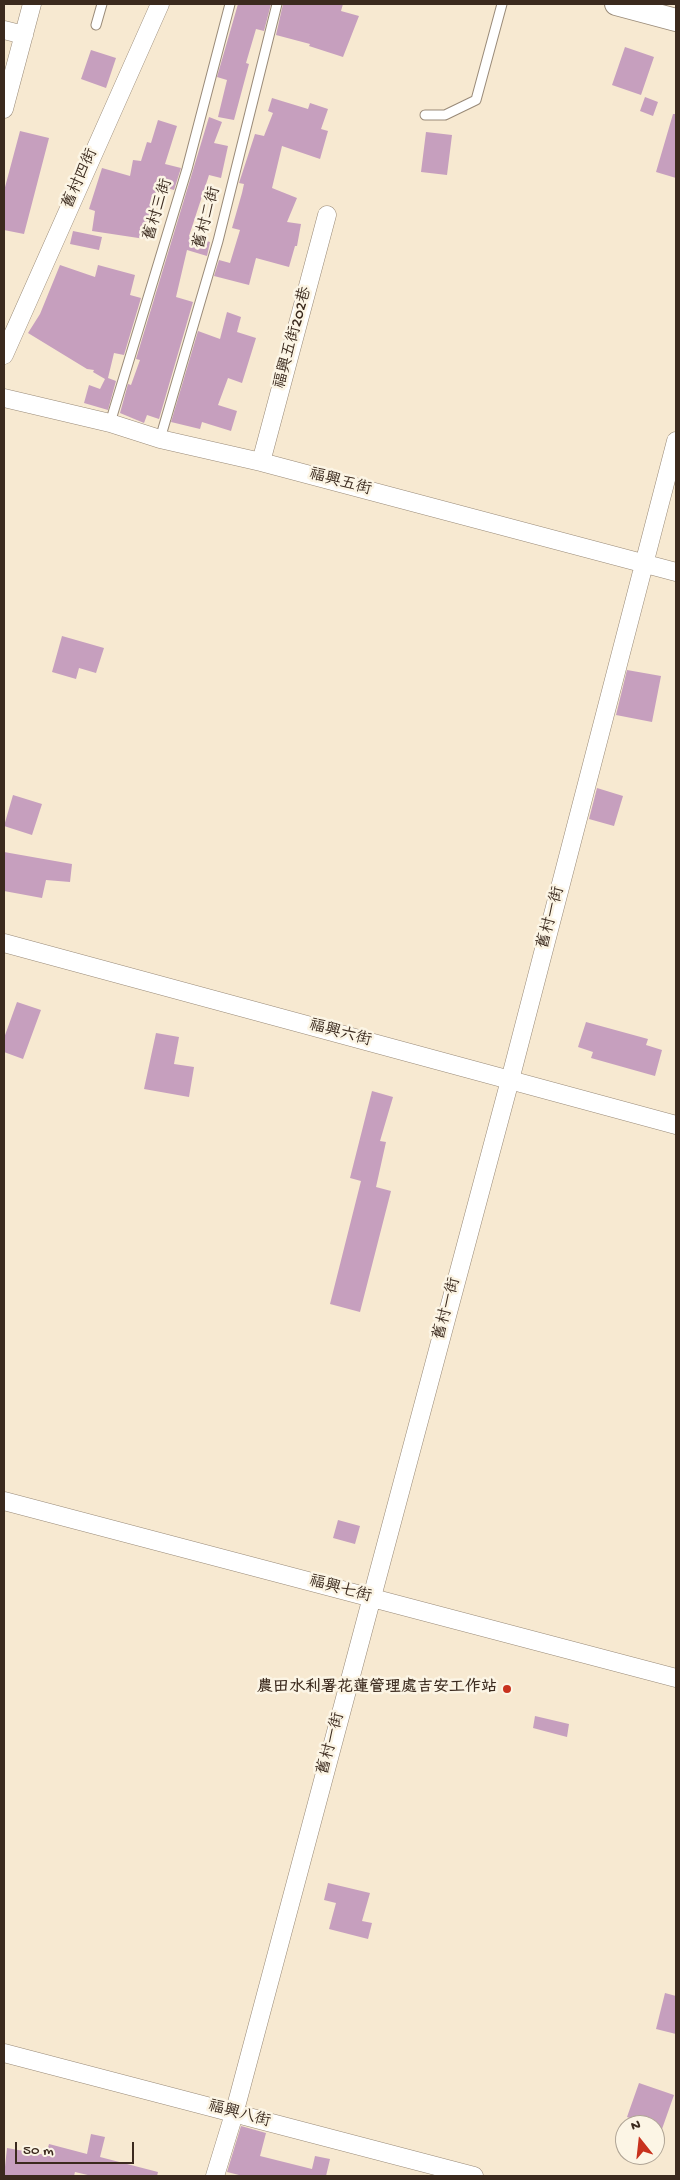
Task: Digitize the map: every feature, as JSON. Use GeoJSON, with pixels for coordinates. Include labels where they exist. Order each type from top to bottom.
{"type":"FeatureCollection","features":[{"type":"Feature","properties":{"kind":"street"},"geometry":{"type":"LineString","coordinates":[[4,109],[32,4]]}},
{"type":"Feature","properties":{"kind":"street","name":"舊村四街"},"geometry":{"type":"LineString","coordinates":[[4,355],[160,4]]}},
{"type":"Feature","properties":{"kind":"street"},"geometry":{"type":"LineString","coordinates":[[616,4],[676,20]]}},
{"type":"Feature","properties":{"kind":"street"},"geometry":{"type":"LineString","coordinates":[[4,30],[24,35]]}},
{"type":"Feature","properties":{"kind":"street","name":"福興五街202巷"},"geometry":{"type":"LineString","coordinates":[[261,462],[327,215]]}},
{"type":"Feature","properties":{"kind":"street","name":"福興五街"},"geometry":{"type":"LineString","coordinates":[[4,398],[110,423],[160,439],[261,462],[676,572]]}},
{"type":"Feature","properties":{"kind":"street","name":"舊村一街"},"geometry":{"type":"LineString","coordinates":[[215,2176],[234,2114],[510,1080],[676,441]]}},
{"type":"Feature","properties":{"kind":"street","name":"福興六街"},"geometry":{"type":"LineString","coordinates":[[4,942],[676,1125]]}},
{"type":"Feature","properties":{"kind":"street","name":"福興七街"},"geometry":{"type":"LineString","coordinates":[[4,1501],[676,1678]]}},
{"type":"Feature","properties":{"kind":"street","name":"福興八街"},"geometry":{"type":"LineString","coordinates":[[4,2054],[474,2176]]}},
{"type":"Feature","properties":{"kind":"lane"},"geometry":{"type":"LineString","coordinates":[[96,25],[102,4]]}},
{"type":"Feature","properties":{"kind":"lane","name":"舊村三街"},"geometry":{"type":"LineString","coordinates":[[110,423],[187,169],[230,4]]}},
{"type":"Feature","properties":{"kind":"lane","name":"舊村二街"},"geometry":{"type":"LineString","coordinates":[[160,439],[218,241],[277,4]]}},
{"type":"Feature","properties":{"kind":"lane"},"geometry":{"type":"LineString","coordinates":[[425,115],[445,115],[476,100],[502,4]]}},
{"type":"Feature","properties":{"kind":"building"},"geometry":{"type":"Polygon","coordinates":[[[238,4],[271,4],[264,31],[256,29],[246,63],[249,64],[234,120],[218,117],[227,80],[217,77],[238,4]]]}},
{"type":"Feature","properties":{"kind":"building"},"geometry":{"type":"Polygon","coordinates":[[[283,4],[343,4],[341,11],[359,16],[343,57],[309,46],[310,44],[276,35],[283,4]]]}},
{"type":"Feature","properties":{"kind":"building"},"geometry":{"type":"Polygon","coordinates":[[[625,47],[654,57],[641,95],[612,85],[625,47]]]}},
{"type":"Feature","properties":{"kind":"building"},"geometry":{"type":"Polygon","coordinates":[[[91,50],[116,58],[106,88],[81,79],[91,50]]]}},
{"type":"Feature","properties":{"kind":"building"},"geometry":{"type":"Polygon","coordinates":[[[645,97],[658,102],[653,116],[640,111],[645,97]]]}},
{"type":"Feature","properties":{"kind":"building"},"geometry":{"type":"Polygon","coordinates":[[[272,98],[308,109],[310,103],[328,109],[321,129],[328,131],[320,159],[282,146],[272,188],[297,198],[287,222],[301,224],[297,246],[295,246],[289,267],[256,258],[249,285],[214,276],[219,260],[230,263],[240,230],[232,228],[244,184],[239,183],[255,134],[264,136],[273,113],[268,111],[272,98]]]}},
{"type":"Feature","properties":{"kind":"building"},"geometry":{"type":"Polygon","coordinates":[[[673,114],[676,114],[676,178],[656,172],[673,114]]]}},
{"type":"Feature","properties":{"kind":"building"},"geometry":{"type":"Polygon","coordinates":[[[209,117],[222,122],[214,143],[228,146],[221,178],[209,175],[189,236],[210,242],[207,256],[187,250],[176,297],[193,302],[159,419],[147,415],[144,423],[120,413],[128,384],[131,385],[140,360],[136,359],[209,117]]]}},
{"type":"Feature","properties":{"kind":"building"},"geometry":{"type":"Polygon","coordinates":[[[158,120],[177,126],[165,164],[181,168],[174,190],[160,186],[145,239],[92,231],[95,211],[89,209],[102,168],[130,176],[133,160],[141,161],[147,142],[151,143],[158,120]]]}},
{"type":"Feature","properties":{"kind":"building"},"geometry":{"type":"Polygon","coordinates":[[[20,131],[49,138],[24,234],[4,230],[4,191],[20,131]]]}},
{"type":"Feature","properties":{"kind":"building"},"geometry":{"type":"Polygon","coordinates":[[[426,132],[452,135],[447,175],[421,172],[426,132]]]}},
{"type":"Feature","properties":{"kind":"building"},"geometry":{"type":"Polygon","coordinates":[[[73,231],[102,237],[99,250],[70,244],[73,231]]]}},
{"type":"Feature","properties":{"kind":"building"},"geometry":{"type":"Polygon","coordinates":[[[60,265],[95,277],[98,265],[135,275],[130,295],[141,298],[124,355],[114,353],[108,378],[116,381],[108,410],[84,403],[89,385],[100,389],[105,379],[93,372],[94,370],[87,369],[28,333],[40,314],[60,265]]]}},
{"type":"Feature","properties":{"kind":"building"},"geometry":{"type":"Polygon","coordinates":[[[227,312],[241,317],[237,332],[256,338],[242,383],[228,378],[218,405],[237,411],[231,431],[202,422],[200,429],[171,422],[198,331],[220,339],[227,312]]]}},
{"type":"Feature","properties":{"kind":"building"},"geometry":{"type":"Polygon","coordinates":[[[62,636],[104,648],[96,673],[79,668],[76,679],[52,672],[62,636]]]}},
{"type":"Feature","properties":{"kind":"building"},"geometry":{"type":"Polygon","coordinates":[[[627,670],[661,676],[652,722],[616,715],[627,670]]]}},
{"type":"Feature","properties":{"kind":"building"},"geometry":{"type":"Polygon","coordinates":[[[597,788],[623,796],[614,826],[589,819],[597,788]]]}},
{"type":"Feature","properties":{"kind":"building"},"geometry":{"type":"Polygon","coordinates":[[[13,795],[42,804],[32,835],[4,826],[13,795]]]}},
{"type":"Feature","properties":{"kind":"building"},"geometry":{"type":"Polygon","coordinates":[[[4,852],[72,864],[70,882],[46,880],[42,898],[4,891],[4,852]]]}},
{"type":"Feature","properties":{"kind":"building"},"geometry":{"type":"Polygon","coordinates":[[[17,1002],[41,1010],[23,1059],[4,1052],[4,1038],[17,1002]]]}},
{"type":"Feature","properties":{"kind":"building"},"geometry":{"type":"Polygon","coordinates":[[[586,1022],[648,1039],[646,1045],[662,1050],[655,1076],[591,1058],[593,1052],[578,1047],[586,1022]]]}},
{"type":"Feature","properties":{"kind":"building"},"geometry":{"type":"Polygon","coordinates":[[[156,1033],[179,1037],[174,1064],[194,1067],[189,1097],[144,1089],[156,1033]]]}},
{"type":"Feature","properties":{"kind":"building"},"geometry":{"type":"Polygon","coordinates":[[[372,1091],[393,1097],[380,1141],[386,1142],[376,1187],[391,1191],[360,1312],[330,1304],[361,1181],[350,1178],[372,1091]]]}},
{"type":"Feature","properties":{"kind":"building"},"geometry":{"type":"Polygon","coordinates":[[[338,1520],[360,1526],[355,1544],[333,1538],[338,1520]]]}},
{"type":"Feature","properties":{"kind":"building"},"geometry":{"type":"Polygon","coordinates":[[[535,1716],[569,1724],[567,1737],[533,1728],[535,1716]]]}},
{"type":"Feature","properties":{"kind":"building"},"geometry":{"type":"Polygon","coordinates":[[[328,1883],[370,1893],[362,1921],[372,1923],[368,1939],[329,1929],[336,1903],[324,1900],[328,1883]]]}},
{"type":"Feature","properties":{"kind":"building"},"geometry":{"type":"Polygon","coordinates":[[[665,1993],[676,1996],[676,2034],[656,2029],[665,1993]]]}},
{"type":"Feature","properties":{"kind":"building"},"geometry":{"type":"Polygon","coordinates":[[[639,2083],[674,2095],[665,2120],[665,2115],[628,2115],[639,2083]]]}},
{"type":"Feature","properties":{"kind":"building"},"geometry":{"type":"Polygon","coordinates":[[[241,2126],[266,2133],[260,2156],[312,2169],[315,2156],[330,2159],[326,2176],[243,2176],[227,2172],[241,2126]]]}},
{"type":"Feature","properties":{"kind":"building"},"geometry":{"type":"Polygon","coordinates":[[[91,2134],[105,2137],[100,2157],[158,2172],[157,2176],[92,2176],[75,2172],[74,2176],[4,2176],[7,2148],[46,2155],[49,2144],[87,2154],[91,2134]]]}},
{"type":"Feature","properties":{"kind":"place","name":"農田水利署花蓮管理處吉安工作站"},"geometry":{"type":"Point","coordinates":[507,1689]}}]}
